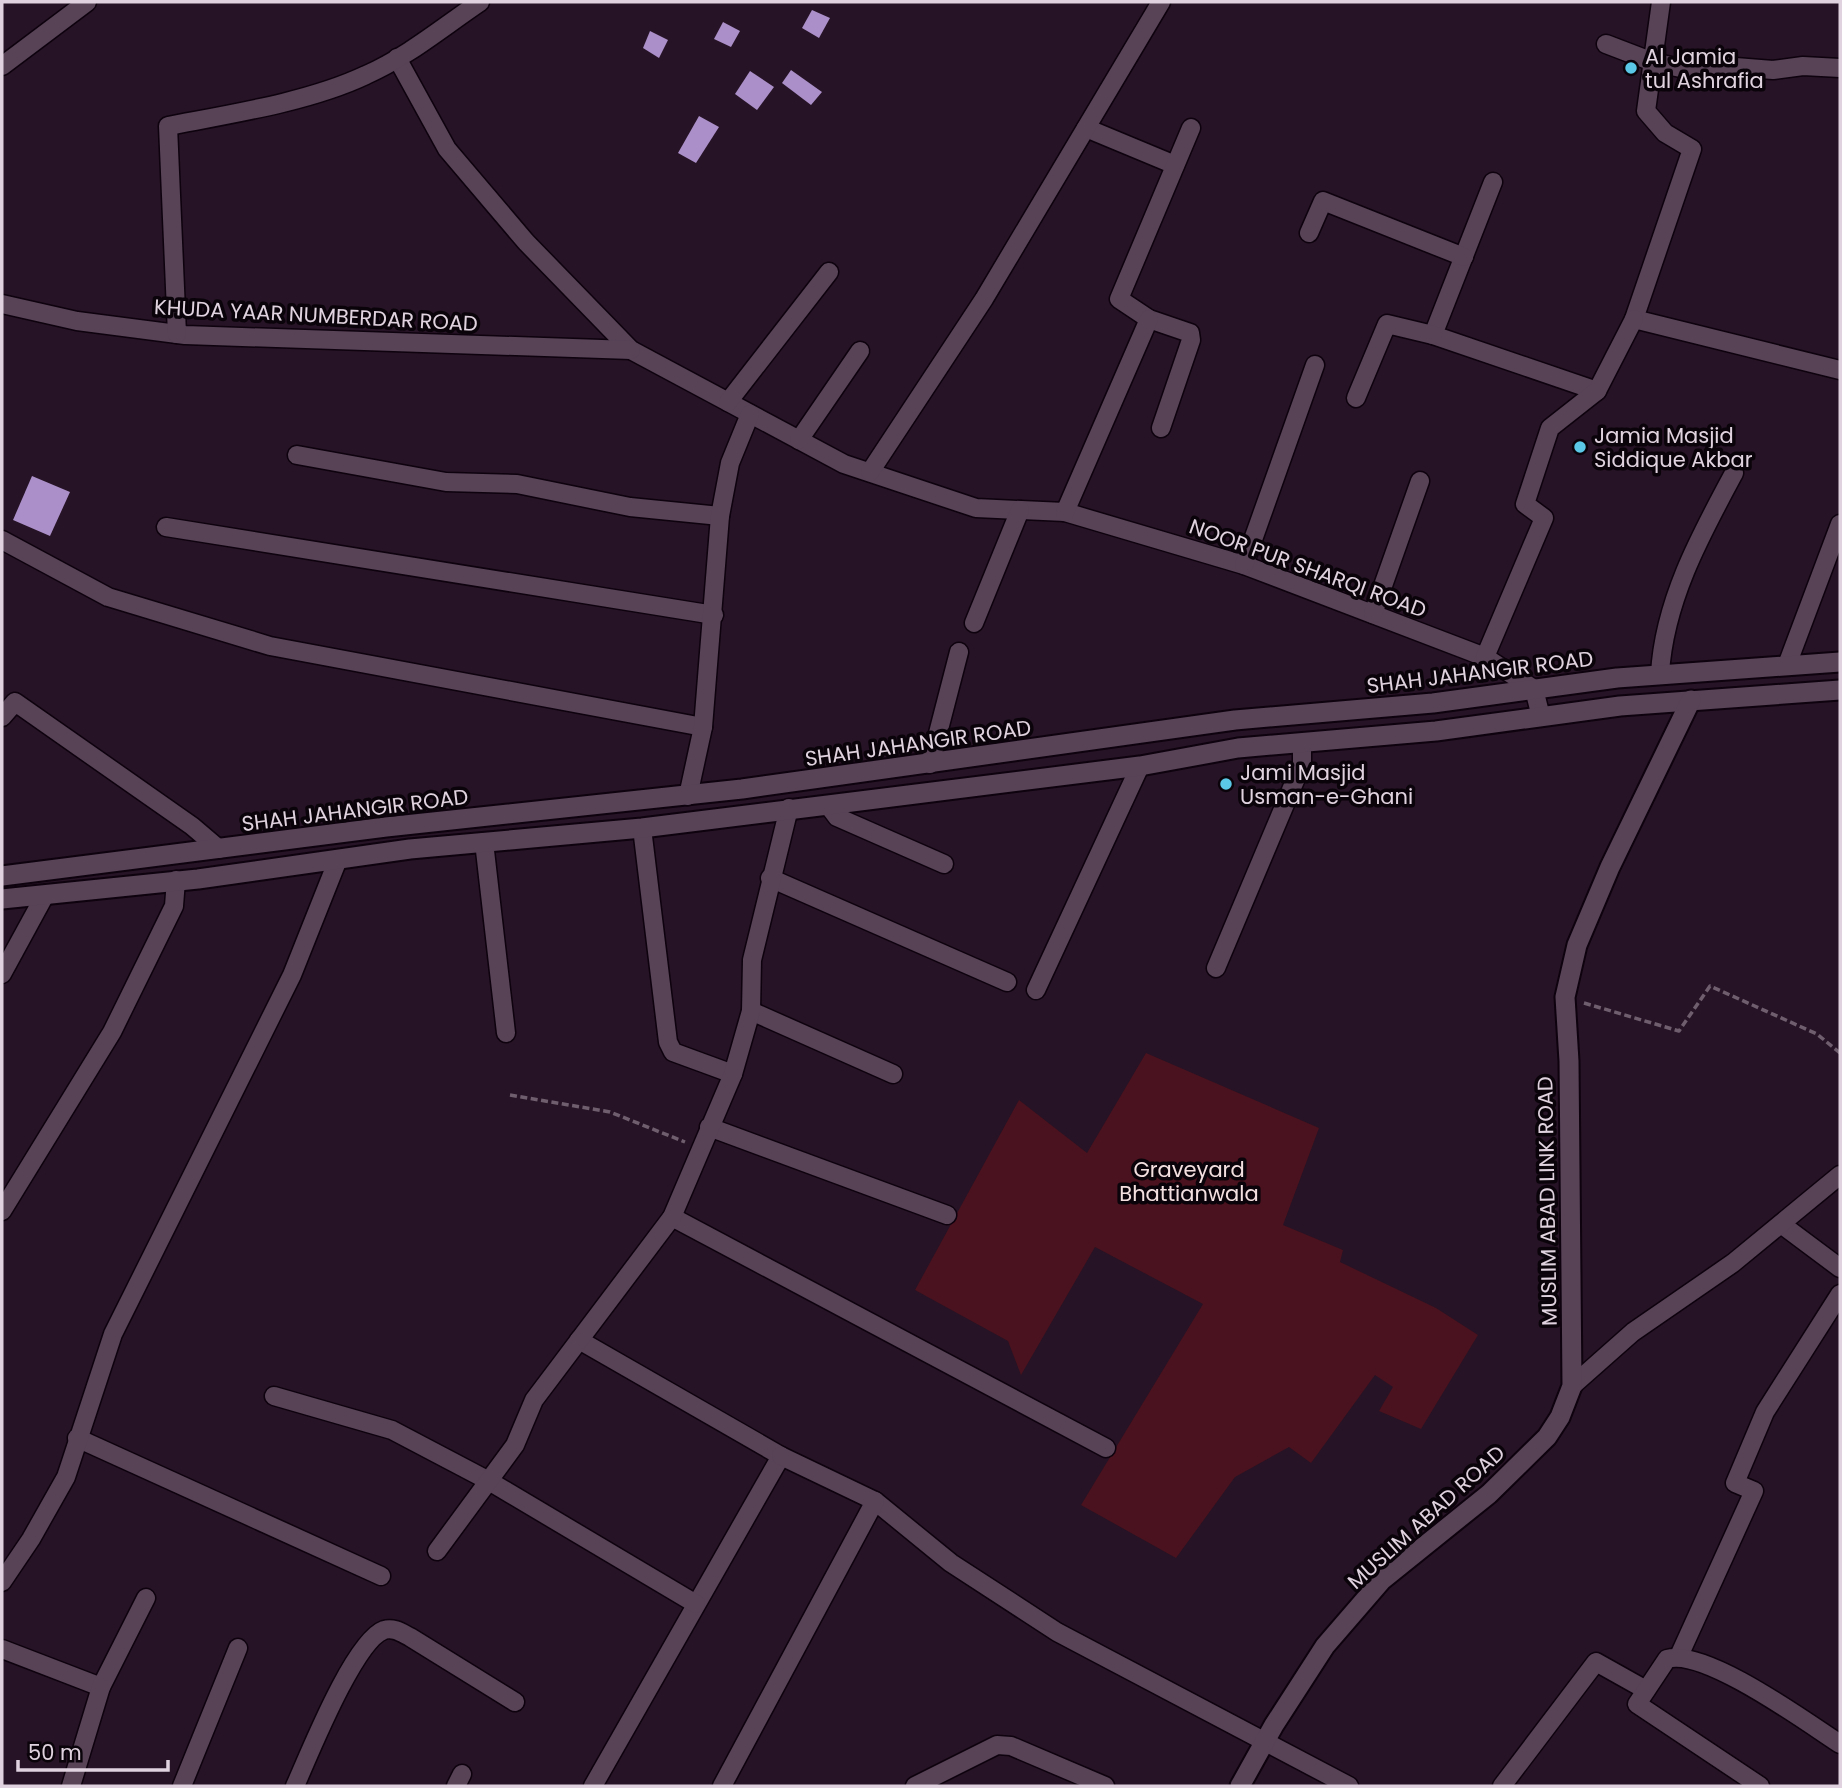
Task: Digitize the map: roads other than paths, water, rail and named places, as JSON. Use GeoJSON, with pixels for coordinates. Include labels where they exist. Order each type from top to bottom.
{"type":"FeatureCollection","features":[{"type":"Feature","properties":{"kind":"street"},"geometry":{"type":"LineString","coordinates":[[2,66],[86,2]]}},
{"type":"Feature","properties":{"kind":"street"},"geometry":{"type":"LineString","coordinates":[[177,334],[168,126],[263,108],[365,76],[397,58],[480,2]]}},
{"type":"Feature","properties":{"kind":"street"},"geometry":{"type":"LineString","coordinates":[[870,472],[984,299],[1161,2]]}},
{"type":"Feature","properties":{"kind":"street"},"geometry":{"type":"LineString","coordinates":[[1485,657],[1544,518],[1525,504],[1550,428],[1597,391],[1634,319],[1692,149],[1665,133],[1646,111],[1661,2]]}},
{"type":"Feature","properties":{"kind":"street"},"geometry":{"type":"LineString","coordinates":[[1606,44],[1653,62],[1685,69],[1723,66],[1773,70],[1803,66],[1840,68]]}},
{"type":"Feature","properties":{"kind":"street"},"geometry":{"type":"LineString","coordinates":[[397,58],[447,149],[526,242],[631,350]]}},
{"type":"Feature","properties":{"kind":"street"},"geometry":{"type":"LineString","coordinates":[[1086,128],[1175,165]]}},
{"type":"Feature","properties":{"kind":"street"},"geometry":{"type":"LineString","coordinates":[[1161,428],[1191,340],[1190,333],[1149,319],[1119,299],[1191,128]]}},
{"type":"Feature","properties":{"kind":"street"},"geometry":{"type":"LineString","coordinates":[[1433,335],[1493,183]]}},
{"type":"Feature","properties":{"kind":"street"},"geometry":{"type":"LineString","coordinates":[[1309,233],[1323,201],[1464,257]]}},
{"type":"Feature","properties":{"kind":"street"},"geometry":{"type":"LineString","coordinates":[[728,402],[829,272]]}},
{"type":"Feature","properties":{"kind":"street","name":"KHUDA YAAR NUMBERDAR ROAD"},"geometry":{"type":"LineString","coordinates":[[2,304],[77,321],[177,334],[631,350]]}},
{"type":"Feature","properties":{"kind":"street"},"geometry":{"type":"LineString","coordinates":[[1065,512],[1149,319]]}},
{"type":"Feature","properties":{"kind":"street"},"geometry":{"type":"LineString","coordinates":[[1634,319],[1840,370]]}},
{"type":"Feature","properties":{"kind":"street"},"geometry":{"type":"LineString","coordinates":[[1356,398],[1387,324],[1433,335],[1597,391]]}},
{"type":"Feature","properties":{"kind":"street","name":"NOOR PUR SHARQI ROAD"},"geometry":{"type":"LineString","coordinates":[[631,350],[844,464],[976,508],[1065,512],[1244,565],[1485,657],[1534,689]]}},
{"type":"Feature","properties":{"kind":"street"},"geometry":{"type":"LineString","coordinates":[[800,440],[860,351]]}},
{"type":"Feature","properties":{"kind":"street"},"geometry":{"type":"LineString","coordinates":[[1244,565],[1315,365]]}},
{"type":"Feature","properties":{"kind":"street"},"geometry":{"type":"LineString","coordinates":[[688,796],[703,727],[720,516],[730,463],[750,414]]}},
{"type":"Feature","properties":{"kind":"street"},"geometry":{"type":"LineString","coordinates":[[297,455],[446,482],[517,484],[630,507],[720,516]]}},
{"type":"Feature","properties":{"kind":"street"},"geometry":{"type":"LineString","coordinates":[[1660,674],[1662,641],[1677,590],[1734,473]]}},
{"type":"Feature","properties":{"kind":"street"},"geometry":{"type":"LineString","coordinates":[[1373,614],[1420,481]]}},
{"type":"Feature","properties":{"kind":"street"},"geometry":{"type":"LineString","coordinates":[[974,624],[1020,510]]}},
{"type":"Feature","properties":{"kind":"street"},"geometry":{"type":"LineString","coordinates":[[1787,664],[1840,524]]}},
{"type":"Feature","properties":{"kind":"street"},"geometry":{"type":"LineString","coordinates":[[166,527],[714,615]]}},
{"type":"Feature","properties":{"kind":"street"},"geometry":{"type":"LineString","coordinates":[[2,540],[108,597],[270,646],[703,727]]}},
{"type":"Feature","properties":{"kind":"street"},"geometry":{"type":"LineString","coordinates":[[930,764],[959,652]]}},
{"type":"Feature","properties":{"kind":"street","name":"SHAH JAHANGIR ROAD"},"geometry":{"type":"LineString","coordinates":[[2,876],[386,827],[688,796],[1235,720],[1433,703],[1660,674],[1840,662]]}},
{"type":"Feature","properties":{"kind":"street"},"geometry":{"type":"LineString","coordinates":[[1534,689],[1541,717]]}},
{"type":"Feature","properties":{"kind":"street"},"geometry":{"type":"LineString","coordinates":[[2,899],[337,862],[410,849],[642,828],[789,807],[828,805],[1140,766],[1238,748],[1436,731],[1690,700],[1840,690]]}},
{"type":"Feature","properties":{"kind":"street"},"geometry":{"type":"LineString","coordinates":[[2,717],[8,697],[192,826],[219,849]]}},
{"type":"Feature","properties":{"kind":"street","name":"MUSLIM ABAD LINK ROAD"},"geometry":{"type":"LineString","coordinates":[[1572,1386],[1569,1061],[1565,997],[1577,945],[1610,867],[1690,700]]}},
{"type":"Feature","properties":{"kind":"street"},"geometry":{"type":"LineString","coordinates":[[1216,968],[1302,764],[1302,743]]}},
{"type":"Feature","properties":{"kind":"street"},"geometry":{"type":"LineString","coordinates":[[1036,990],[1140,766]]}},
{"type":"Feature","properties":{"kind":"street"},"geometry":{"type":"LineString","coordinates":[[828,805],[836,817],[944,864]]}},
{"type":"Feature","properties":{"kind":"street"},"geometry":{"type":"LineString","coordinates":[[437,1551],[515,1445],[534,1400],[672,1217],[733,1074],[751,1012],[752,960],[789,807]]}},
{"type":"Feature","properties":{"kind":"street"},"geometry":{"type":"LineString","coordinates":[[642,828],[668,1042],[673,1052],[733,1074]]}},
{"type":"Feature","properties":{"kind":"street"},"geometry":{"type":"LineString","coordinates":[[484,842],[506,1033]]}},
{"type":"Feature","properties":{"kind":"street"},"geometry":{"type":"LineString","coordinates":[[2,1582],[32,1539],[66,1477],[113,1334],[292,975],[337,862]]}},
{"type":"Feature","properties":{"kind":"street"},"geometry":{"type":"LineString","coordinates":[[770,877],[1007,982]]}},
{"type":"Feature","properties":{"kind":"street"},"geometry":{"type":"LineString","coordinates":[[2,1211],[112,1032],[174,906],[176,880]]}},
{"type":"Feature","properties":{"kind":"street"},"geometry":{"type":"LineString","coordinates":[[2,974],[45,895]]}},
{"type":"Feature","properties":{"kind":"street"},"geometry":{"type":"LineString","coordinates":[[751,1012],[893,1074]]}},
{"type":"Feature","properties":{"kind":"street"},"geometry":{"type":"LineString","coordinates":[[709,1128],[947,1215]]}},
{"type":"Feature","properties":{"kind":"street"},"geometry":{"type":"LineString","coordinates":[[1572,1386],[1633,1332],[1733,1263],[1840,1175]]}},
{"type":"Feature","properties":{"kind":"street"},"geometry":{"type":"LineString","coordinates":[[672,1217],[1106,1448]]}},
{"type":"Feature","properties":{"kind":"street"},"geometry":{"type":"LineString","coordinates":[[1781,1224],[1840,1268]]}},
{"type":"Feature","properties":{"kind":"street"},"geometry":{"type":"LineString","coordinates":[[1679,1656],[1754,1491],[1735,1483],[1765,1412],[1840,1294]]}},
{"type":"Feature","properties":{"kind":"street"},"geometry":{"type":"LineString","coordinates":[[579,1340],[781,1457],[875,1501],[951,1563],[1057,1632],[1349,1786]]}},
{"type":"Feature","properties":{"kind":"street","name":"MUSLIM ABAD ROAD"},"geometry":{"type":"LineString","coordinates":[[1240,1786],[1325,1646],[1382,1580],[1489,1494],[1547,1437],[1560,1417],[1572,1386]]}},
{"type":"Feature","properties":{"kind":"street"},"geometry":{"type":"LineString","coordinates":[[274,1396],[392,1430],[489,1481],[696,1604]]}},
{"type":"Feature","properties":{"kind":"street"},"geometry":{"type":"LineString","coordinates":[[77,1438],[381,1576]]}},
{"type":"Feature","properties":{"kind":"street"},"geometry":{"type":"LineString","coordinates":[[593,1786],[781,1457]]}},
{"type":"Feature","properties":{"kind":"street"},"geometry":{"type":"LineString","coordinates":[[722,1786],[875,1501]]}},
{"type":"Feature","properties":{"kind":"street"},"geometry":{"type":"LineString","coordinates":[[71,1786],[101,1686],[146,1598]]}},
{"type":"Feature","properties":{"kind":"street"},"geometry":{"type":"LineString","coordinates":[[295,1786],[339,1688],[372,1639],[385,1630],[396,1630],[410,1637],[515,1702]]}},
{"type":"Feature","properties":{"kind":"street"},"geometry":{"type":"LineString","coordinates":[[2,1648],[101,1686]]}},
{"type":"Feature","properties":{"kind":"street"},"geometry":{"type":"LineString","coordinates":[[182,1786],[238,1648]]}},
{"type":"Feature","properties":{"kind":"street"},"geometry":{"type":"LineString","coordinates":[[1760,1786],[1637,1704],[1667,1659],[1679,1656],[1753,1689],[1840,1744]]}},
{"type":"Feature","properties":{"kind":"street"},"geometry":{"type":"LineString","coordinates":[[1502,1786],[1596,1662],[1646,1690]]}},
{"type":"Feature","properties":{"kind":"street"},"geometry":{"type":"LineString","coordinates":[[915,1786],[997,1745],[1011,1746],[1105,1786]]}},
{"type":"Feature","properties":{"kind":"place","name":"Al Jamia tul Ashrafia"},"geometry":{"type":"Point","coordinates":[1631,68]}},
{"type":"Feature","properties":{"kind":"place","name":"Jamia Masjid Siddique Akbar"},"geometry":{"type":"Point","coordinates":[1580,447]}},
{"type":"Feature","properties":{"kind":"place","name":"Jami Masjid Usman-e-Ghani"},"geometry":{"type":"Point","coordinates":[1226,784]}},
{"type":"Feature","properties":{"kind":"park label","name":"Graveyard Bhattianwala"},"geometry":{"type":"Point","coordinates":[1189,1181]}}]}
